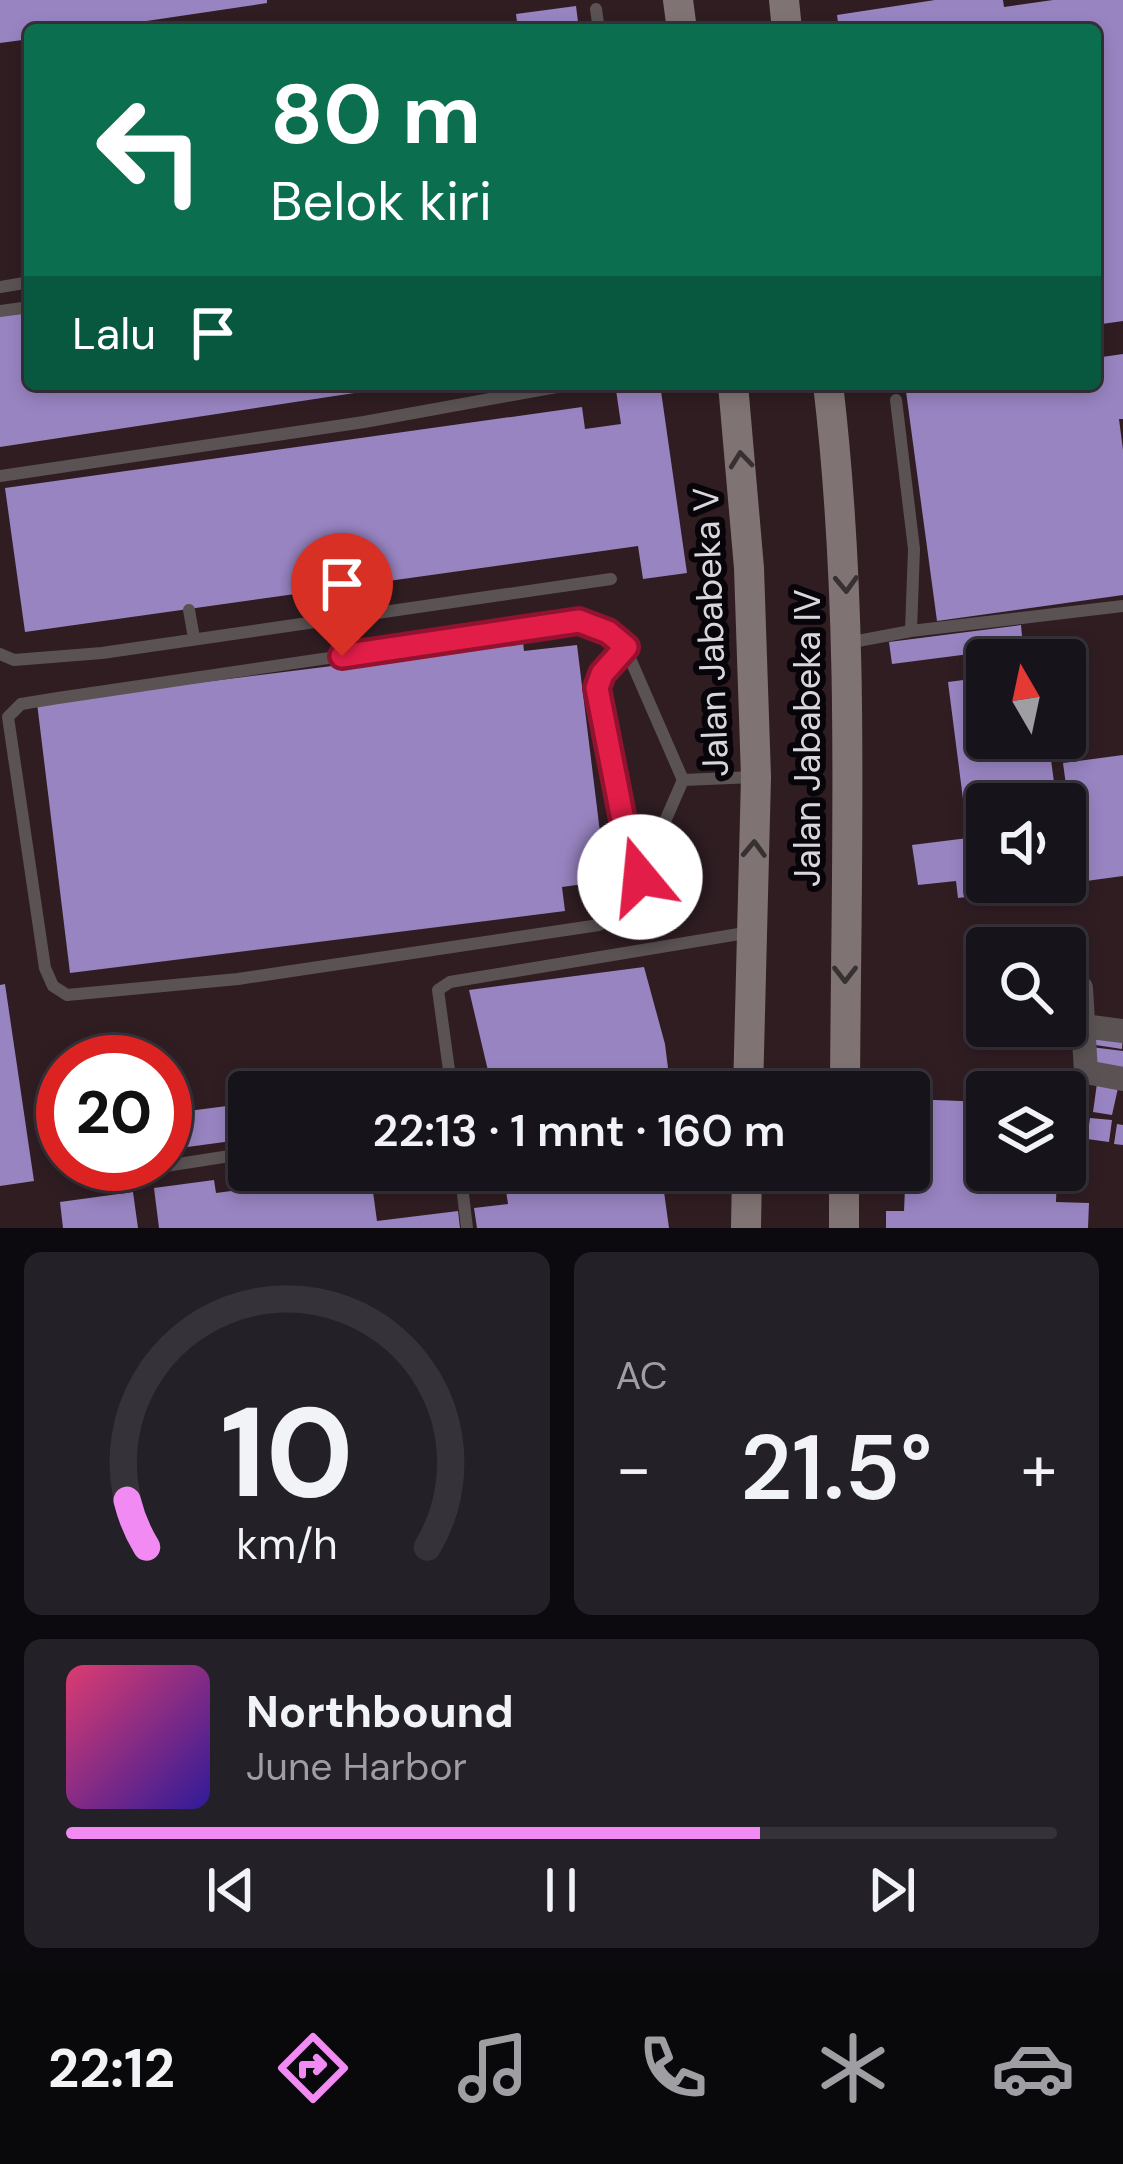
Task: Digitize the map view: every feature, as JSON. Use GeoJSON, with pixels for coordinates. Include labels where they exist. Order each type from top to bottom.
{"type":"FeatureCollection","features":[{"type":"Feature","properties":{"kind":"street","name":"Jalan Jababeka V"},"geometry":{"type":"LineString","coordinates":[[734,390],[749,568],[756,777],[748,1071]]}},
{"type":"Feature","properties":{"kind":"street","name":"Jalan Jababeka IV"},"geometry":{"type":"LineString","coordinates":[[829,390],[840,495],[847,644],[845,1071]]}},
{"type":"Feature","properties":{"kind":"street"},"geometry":{"type":"LineString","coordinates":[[1086,1026],[1123,1030]]}},
{"type":"Feature","properties":{"kind":"street"},"geometry":{"type":"LineString","coordinates":[[1084,1047],[1086,1072],[1123,1079]]}},
{"type":"Feature","properties":{"kind":"street"},"geometry":{"type":"LineString","coordinates":[[746,1228],[747,1191]]}},
{"type":"Feature","properties":{"kind":"street"},"geometry":{"type":"LineString","coordinates":[[844,1191],[844,1228]]}},
{"type":"Feature","properties":{"kind":"lane"},"geometry":{"type":"LineString","coordinates":[[596,9],[598,24]]}},
{"type":"Feature","properties":{"kind":"lane"},"geometry":{"type":"LineString","coordinates":[[0,476],[171,459],[510,390]]}},
{"type":"Feature","properties":{"kind":"lane"},"geometry":{"type":"LineString","coordinates":[[896,400],[914,549],[911,631]]}},
{"type":"Feature","properties":{"kind":"lane"},"geometry":{"type":"LineString","coordinates":[[0,655],[14,659],[102,653],[610,579]]}},
{"type":"Feature","properties":{"kind":"lane"},"geometry":{"type":"LineString","coordinates":[[847,644],[911,631],[1123,606]]}},
{"type":"Feature","properties":{"kind":"lane"},"geometry":{"type":"LineString","coordinates":[[189,610],[194,638]]}},
{"type":"Feature","properties":{"kind":"lane"},"geometry":{"type":"LineString","coordinates":[[579,621],[608,632],[626,647],[683,780],[621,911],[599,925],[238,979],[67,995],[53,986],[45,968],[8,717],[21,704],[579,621]]}},
{"type":"Feature","properties":{"kind":"lane"},"geometry":{"type":"LineString","coordinates":[[626,647],[602,674],[597,688],[623,820],[640,877]]}},
{"type":"Feature","properties":{"kind":"lane"},"geometry":{"type":"LineString","coordinates":[[683,780],[756,777]]}},
{"type":"Feature","properties":{"kind":"lane"},"geometry":{"type":"LineString","coordinates":[[449,1071],[438,990],[449,982],[751,932]]}},
{"type":"Feature","properties":{"kind":"lane"},"geometry":{"type":"LineString","coordinates":[[192,1162],[228,1156]]}},
{"type":"Feature","properties":{"kind":"lane"},"geometry":{"type":"LineString","coordinates":[[463,1191],[467,1228]]}},
{"type":"Feature","properties":{"kind":"shaded area"},"geometry":{"type":"Polygon","coordinates":[[[0,0],[1123,0],[1123,1228],[0,1228],[0,0]]]}},
{"type":"Feature","properties":{"kind":"building"},"geometry":{"type":"Polygon","coordinates":[[[0,0],[267,0],[126,24],[24,24],[24,40],[0,43],[0,0]]]}},
{"type":"Feature","properties":{"kind":"building"},"geometry":{"type":"Polygon","coordinates":[[[935,0],[1003,0],[1004,7],[1053,0],[1123,0],[1123,321],[1101,324],[1101,24],[838,24],[837,15],[935,0]]]}},
{"type":"Feature","properties":{"kind":"building"},"geometry":{"type":"Polygon","coordinates":[[[576,6],[578,24],[517,24],[516,14],[576,6]]]}},
{"type":"Feature","properties":{"kind":"building"},"geometry":{"type":"Polygon","coordinates":[[[24,312],[24,390],[374,390],[0,447],[0,315],[24,312]]]}},
{"type":"Feature","properties":{"kind":"building"},"geometry":{"type":"Polygon","coordinates":[[[1123,354],[1123,419],[1119,419],[1123,595],[937,621],[906,390],[1101,390],[1101,357],[1123,354]]]}},
{"type":"Feature","properties":{"kind":"building"},"geometry":{"type":"Polygon","coordinates":[[[616,390],[661,390],[687,573],[643,579],[638,546],[25,632],[5,488],[582,407],[585,429],[621,424],[616,390]]]}},
{"type":"Feature","properties":{"kind":"building"},"geometry":{"type":"Polygon","coordinates":[[[1021,625],[1022,639],[966,639],[966,654],[892,664],[889,642],[1021,625]]]}},
{"type":"Feature","properties":{"kind":"building"},"geometry":{"type":"Polygon","coordinates":[[[523,642],[524,651],[577,645],[606,881],[562,887],[565,911],[70,973],[37,703],[523,642]]]}},
{"type":"Feature","properties":{"kind":"building"},"geometry":{"type":"Polygon","coordinates":[[[966,680],[966,759],[1051,759],[1054,783],[966,783],[966,822],[948,682],[966,680]]]}},
{"type":"Feature","properties":{"kind":"building"},"geometry":{"type":"Polygon","coordinates":[[[1123,755],[1123,876],[1086,881],[1086,783],[1066,783],[1063,763],[1123,755]]]}},
{"type":"Feature","properties":{"kind":"building"},"geometry":{"type":"Polygon","coordinates":[[[966,838],[966,897],[958,898],[956,881],[918,885],[912,845],[966,838]]]}},
{"type":"Feature","properties":{"kind":"building"},"geometry":{"type":"Polygon","coordinates":[[[644,967],[668,1071],[488,1071],[469,990],[644,967]]]}},
{"type":"Feature","properties":{"kind":"building"},"geometry":{"type":"Polygon","coordinates":[[[5,984],[34,1181],[0,1186],[0,985],[5,984]]]}},
{"type":"Feature","properties":{"kind":"building"},"geometry":{"type":"Polygon","coordinates":[[[1091,1029],[1123,1033],[1122,1049],[1089,1044],[1091,1029]]]}},
{"type":"Feature","properties":{"kind":"building"},"geometry":{"type":"Polygon","coordinates":[[[1091,1047],[1123,1051],[1123,1071],[1088,1067],[1091,1047]]]}},
{"type":"Feature","properties":{"kind":"building"},"geometry":{"type":"Polygon","coordinates":[[[1098,1076],[1120,1079],[1112,1115],[1093,1112],[1098,1076]]]}},
{"type":"Feature","properties":{"kind":"building"},"geometry":{"type":"Polygon","coordinates":[[[930,1100],[966,1101],[966,1191],[1056,1191],[1056,1202],[1089,1203],[1088,1228],[886,1228],[886,1211],[904,1211],[905,1191],[930,1191],[930,1100]]]}},
{"type":"Feature","properties":{"kind":"building"},"geometry":{"type":"Polygon","coordinates":[[[227,1106],[228,1142],[192,1146],[192,1111],[227,1106]]]}},
{"type":"Feature","properties":{"kind":"building"},"geometry":{"type":"Polygon","coordinates":[[[1090,1118],[1112,1120],[1109,1142],[1087,1139],[1090,1118]]]}},
{"type":"Feature","properties":{"kind":"building"},"geometry":{"type":"Polygon","coordinates":[[[1117,1124],[1123,1125],[1123,1145],[1114,1144],[1117,1124]]]}},
{"type":"Feature","properties":{"kind":"building"},"geometry":{"type":"Polygon","coordinates":[[[214,1180],[216,1193],[373,1191],[377,1221],[458,1211],[460,1228],[159,1228],[154,1191],[192,1191],[192,1183],[214,1180]]]}},
{"type":"Feature","properties":{"kind":"building"},"geometry":{"type":"Polygon","coordinates":[[[506,1191],[664,1191],[669,1228],[477,1228],[474,1208],[508,1204],[506,1191]]]}},
{"type":"Feature","properties":{"kind":"building"},"geometry":{"type":"Polygon","coordinates":[[[133,1192],[138,1228],[63,1228],[60,1202],[133,1192]]]}},
{"type":"Feature","properties":{"kind":"route"},"geometry":{"type":"LineString","coordinates":[[342,656],[579,621],[608,632],[626,647],[602,674],[597,688],[623,820],[640,877]]}}]}
